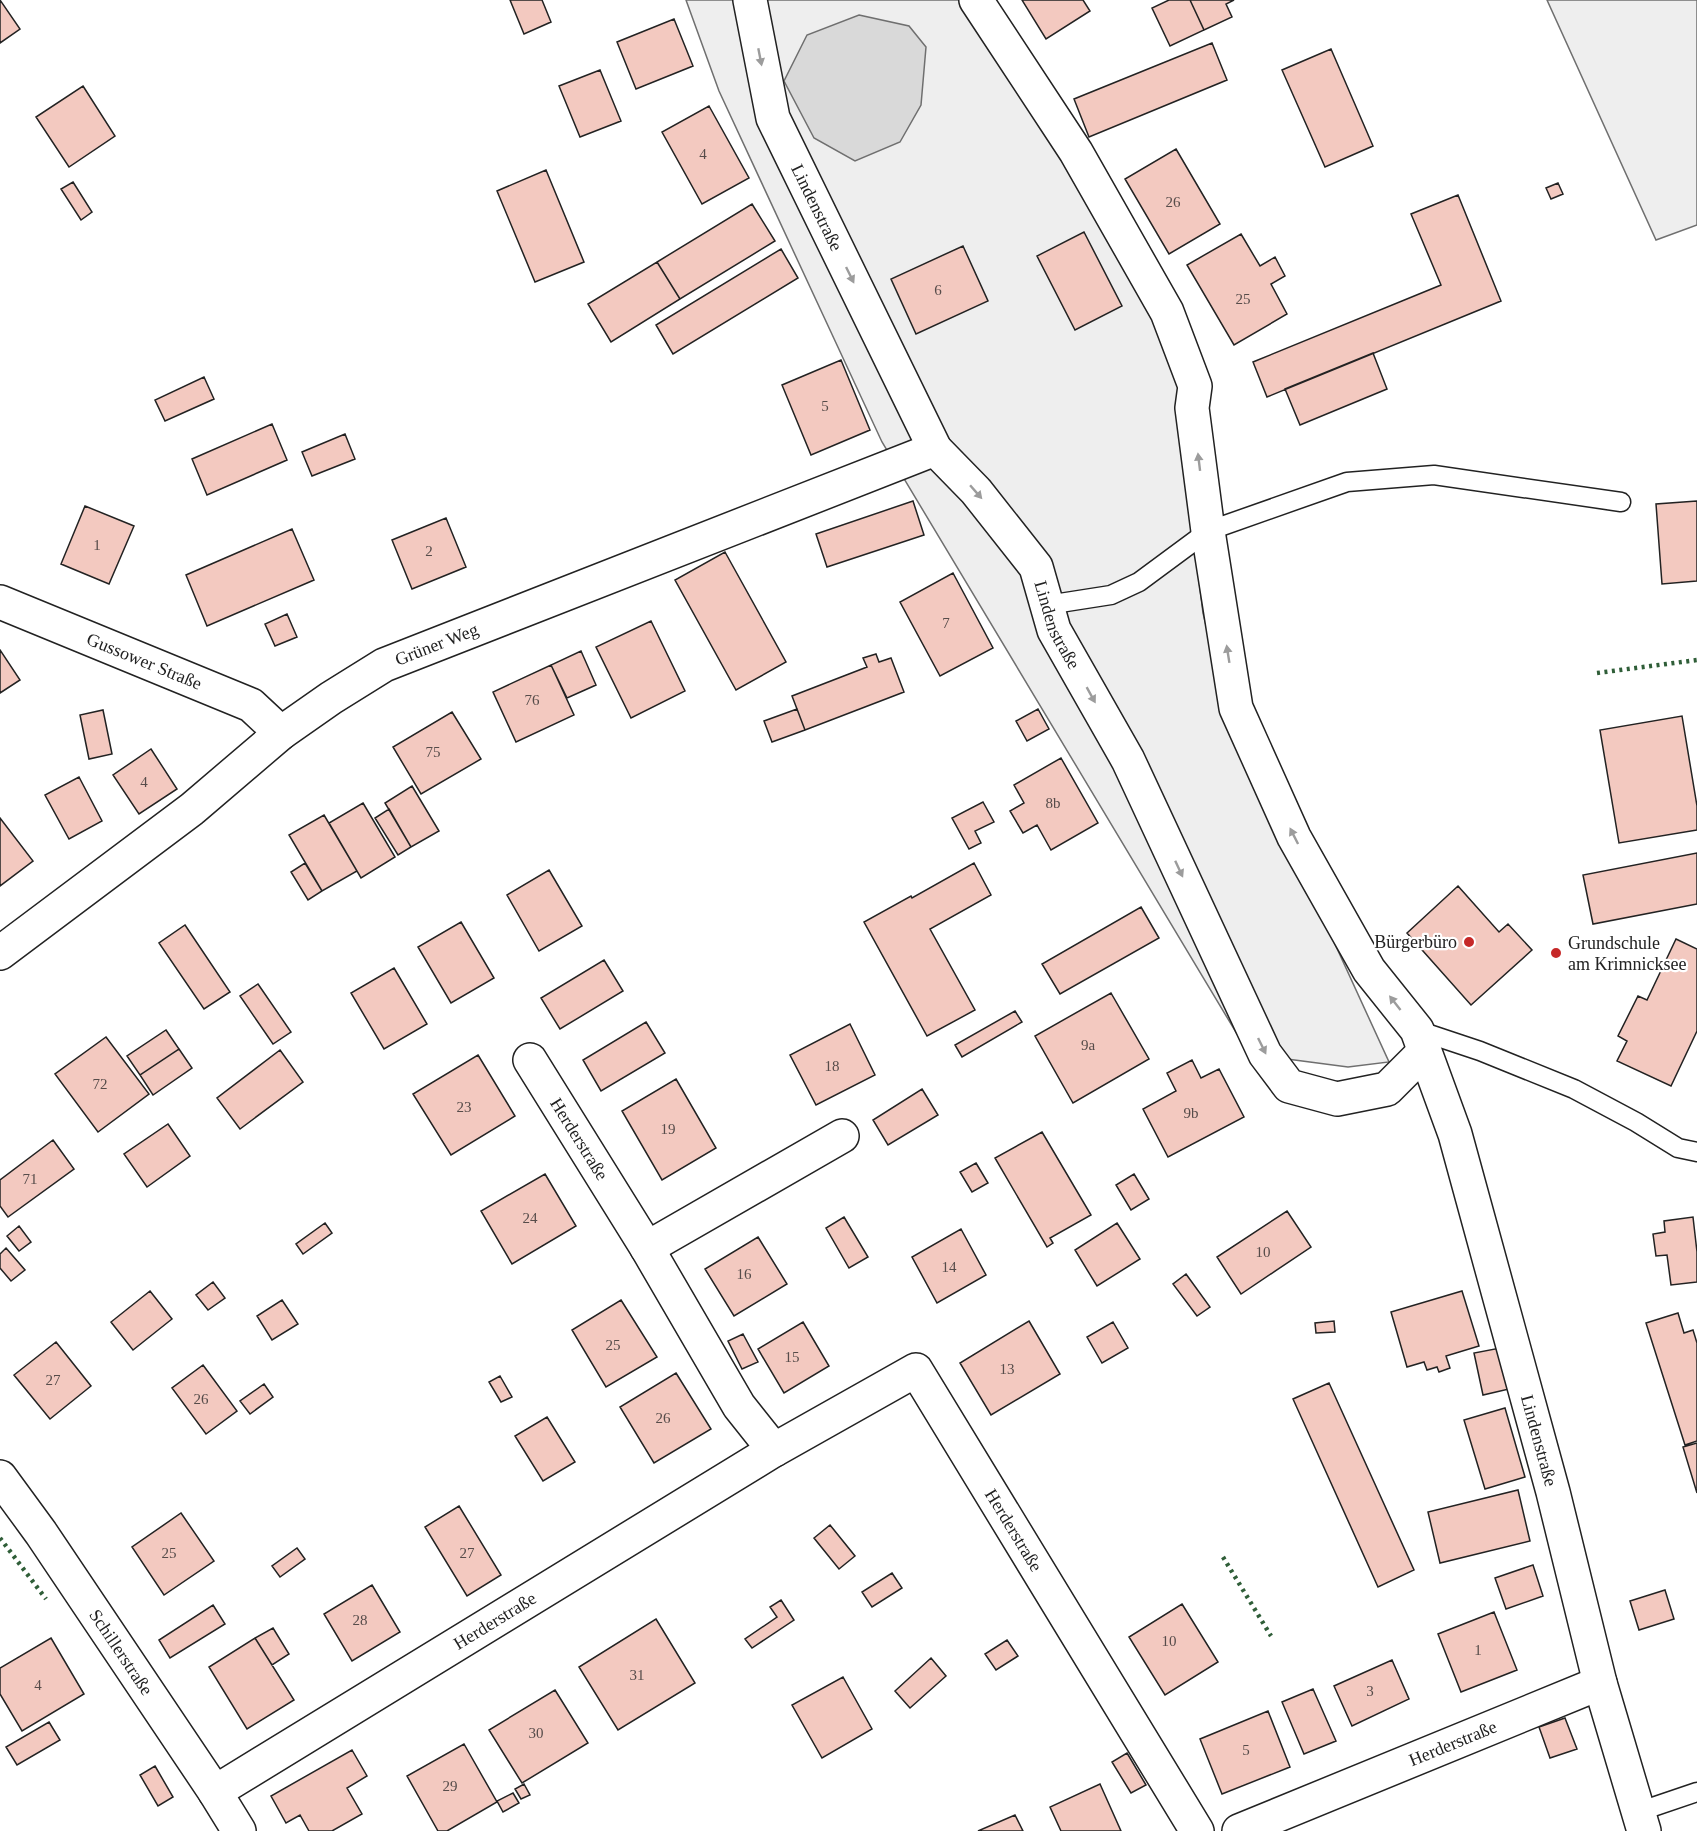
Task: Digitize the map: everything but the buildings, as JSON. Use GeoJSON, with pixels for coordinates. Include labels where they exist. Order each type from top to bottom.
{"type":"FeatureCollection","features":[{"type":"Feature","properties":{"kind":"street","name":"Lindenstraße"},"geometry":{"type":"LineString","coordinates":[[750,0],[772,118],[935,450],[976,491],[1036,567],[1054,630],[1128,760],[1265,1054],[1289,1086],[1337,1099],[1387,1089],[1420,1041]]}},
{"type":"Feature","properties":{"kind":"street","name":"Lindenstraße"},"geometry":{"type":"LineString","coordinates":[[976,0],[1076,152],[1167,312],[1195,386],[1192,408],[1208,531],[1236,708],[1294,837],[1369,970],[1420,1041],[1455,1134],[1553,1492],[1600,1683],[1641,1822]]}},
{"type":"Feature","properties":{"kind":"street","name":"Grüner Weg"},"geometry":{"type":"LineString","coordinates":[[0,953],[192,809],[280,734],[331,698],[384,665],[935,450]]}},
{"type":"Feature","properties":{"kind":"street","name":"Gussower Straße"},"geometry":{"type":"LineString","coordinates":[[0,602],[251,705],[280,734]]}},
{"type":"Feature","properties":{"kind":"street","name":"Herderstraße"},"geometry":{"type":"LineString","coordinates":[[530,1060],[647,1248],[739,1406],[774,1450]]}},
{"type":"Feature","properties":{"kind":"street"},"geometry":{"type":"LineString","coordinates":[[647,1248],[842,1136]]}},
{"type":"Feature","properties":{"kind":"street","name":"Herderstraße"},"geometry":{"type":"LineString","coordinates":[[216,1792],[774,1450],[916,1370],[1197,1831]]}},
{"type":"Feature","properties":{"kind":"street","name":"Schillerstraße"},"geometry":{"type":"LineString","coordinates":[[0,1477],[41,1533],[216,1792],[239,1831]]}},
{"type":"Feature","properties":{"kind":"street","name":"Herderstraße"},"geometry":{"type":"LineString","coordinates":[[1239,1831],[1600,1683]]}},
{"type":"Feature","properties":{"kind":"lane"},"geometry":{"type":"LineString","coordinates":[[1047,605],[1111,595],[1139,582],[1208,531],[1347,482],[1434,475],[1621,502]]}},
{"type":"Feature","properties":{"kind":"lane"},"geometry":{"type":"LineString","coordinates":[[1420,1041],[1480,1051],[1574,1089],[1636,1122],[1678,1148],[1697,1152]]}},
{"type":"Feature","properties":{"kind":"lane"},"geometry":{"type":"LineString","coordinates":[[1641,1822],[1697,1792]]}},
{"type":"Feature","properties":{"kind":"shaded area"},"geometry":{"type":"Polygon","coordinates":[[[686,0],[961,0],[1014,76],[1075,184],[1155,312],[1180,364],[1189,498],[1203,613],[1226,706],[1389,1062],[1348,1067],[1287,1059],[1237,1034],[882,442],[719,91],[686,0]]]}},
{"type":"Feature","properties":{"kind":"shaded area"},"geometry":{"type":"Polygon","coordinates":[[[1547,0],[1697,0],[1697,225],[1656,240],[1547,0]]]}},
{"type":"Feature","properties":{"kind":"shaded area"},"geometry":{"type":"Polygon","coordinates":[[[859,15],[909,26],[926,47],[921,105],[900,142],[855,161],[814,138],[784,81],[807,35],[859,15]]]}},
{"type":"Feature","properties":{"kind":"hedge"},"geometry":{"type":"LineString","coordinates":[[1597,673],[1697,660]]}},
{"type":"Feature","properties":{"kind":"hedge"},"geometry":{"type":"LineString","coordinates":[[0,1538],[46,1599]]}},
{"type":"Feature","properties":{"kind":"hedge"},"geometry":{"type":"LineString","coordinates":[[1223,1557],[1271,1636]]}},
{"type":"Feature","properties":{"kind":"place","name":"Bürgerbüro"},"geometry":{"type":"Point","coordinates":[1469,942]}},
{"type":"Feature","properties":{"kind":"place","name":"Grundschule am Krimnicksee"},"geometry":{"type":"Point","coordinates":[1556,953]}}]}
